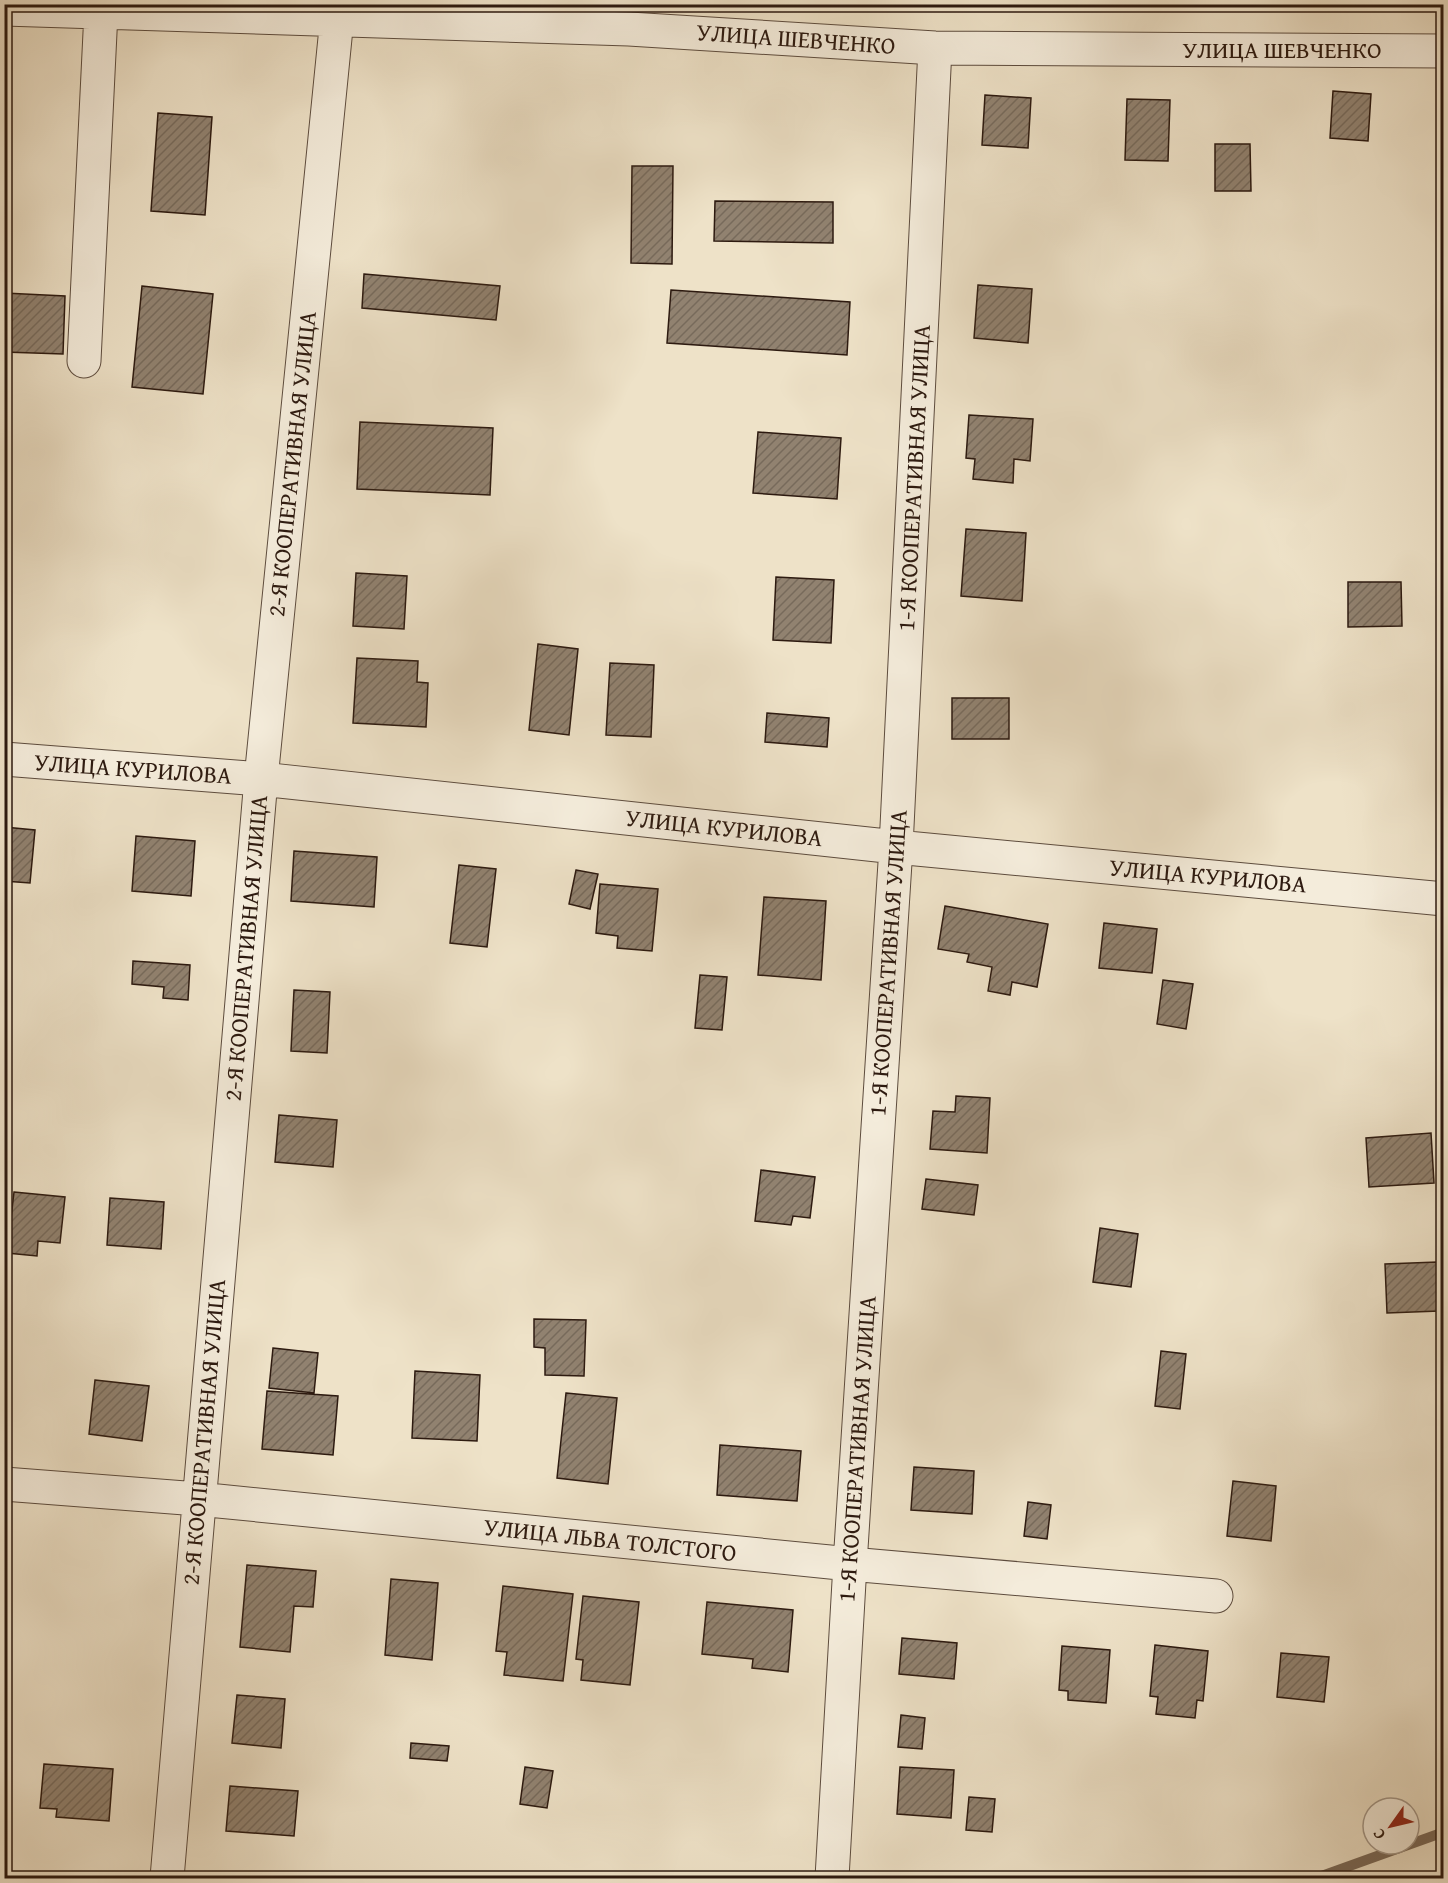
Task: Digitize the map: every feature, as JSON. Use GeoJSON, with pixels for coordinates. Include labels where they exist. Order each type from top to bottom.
{"type":"FeatureCollection","features":[{"type":"Feature","properties":{"kind":"street","name":"УЛИЦА ШЕВЧЕНКО"},"geometry":{"type":"LineString","coordinates":[[4,9],[337,18],[628,17],[935,48],[1443,51]]}},
{"type":"Feature","properties":{"kind":"street"},"geometry":{"type":"LineString","coordinates":[[84,361],[101,12]]}},
{"type":"Feature","properties":{"kind":"street","name":"2-Я КООПЕРАТИВНАЯ УЛИЦА"},"geometry":{"type":"LineString","coordinates":[[167,1878],[261,779],[337,18]]}},
{"type":"Feature","properties":{"kind":"street","name":"1-Я КООПЕРАТИВНАЯ УЛИЦА"},"geometry":{"type":"LineString","coordinates":[[832,1878],[896,847],[935,48]]}},
{"type":"Feature","properties":{"kind":"street","name":"УЛИЦА КУРИЛОВА"},"geometry":{"type":"LineString","coordinates":[[4,759],[261,779],[896,847],[1443,899]]}},
{"type":"Feature","properties":{"kind":"street","name":"УЛИЦА ЛЬВА ТОЛСТОГО"},"geometry":{"type":"LineString","coordinates":[[4,1484],[198,1499],[850,1564],[1216,1596]]}},
{"type":"Feature","properties":{"kind":"building"},"geometry":{"type":"Polygon","coordinates":[[[1333,91],[1371,94],[1368,141],[1330,138],[1333,91]]]}},
{"type":"Feature","properties":{"kind":"building"},"geometry":{"type":"Polygon","coordinates":[[[985,95],[1031,98],[1028,148],[982,145],[985,95]]]}},
{"type":"Feature","properties":{"kind":"building"},"geometry":{"type":"Polygon","coordinates":[[[1127,99],[1170,100],[1168,161],[1125,160],[1127,99]]]}},
{"type":"Feature","properties":{"kind":"building"},"geometry":{"type":"Polygon","coordinates":[[[158,113],[212,117],[205,215],[151,211],[158,113]]]}},
{"type":"Feature","properties":{"kind":"building"},"geometry":{"type":"Polygon","coordinates":[[[1215,144],[1250,144],[1251,191],[1215,191],[1215,144]]]}},
{"type":"Feature","properties":{"kind":"building"},"geometry":{"type":"Polygon","coordinates":[[[632,166],[673,166],[672,264],[631,263],[632,166]]]}},
{"type":"Feature","properties":{"kind":"building"},"geometry":{"type":"Polygon","coordinates":[[[715,201],[833,202],[833,243],[714,241],[715,201]]]}},
{"type":"Feature","properties":{"kind":"building"},"geometry":{"type":"Polygon","coordinates":[[[364,274],[500,286],[496,320],[362,308],[364,274]]]}},
{"type":"Feature","properties":{"kind":"building"},"geometry":{"type":"Polygon","coordinates":[[[978,285],[1032,289],[1028,343],[974,338],[978,285]]]}},
{"type":"Feature","properties":{"kind":"building"},"geometry":{"type":"Polygon","coordinates":[[[142,286],[213,294],[203,394],[132,387],[142,286]]]}},
{"type":"Feature","properties":{"kind":"building"},"geometry":{"type":"Polygon","coordinates":[[[671,290],[850,302],[847,355],[667,343],[671,290]]]}},
{"type":"Feature","properties":{"kind":"building"},"geometry":{"type":"Polygon","coordinates":[[[4,293],[65,296],[63,354],[4,352],[4,293]]]}},
{"type":"Feature","properties":{"kind":"building"},"geometry":{"type":"Polygon","coordinates":[[[969,415],[1033,419],[1030,461],[1014,459],[1013,483],[973,479],[975,459],[966,458],[969,415]]]}},
{"type":"Feature","properties":{"kind":"building"},"geometry":{"type":"Polygon","coordinates":[[[360,422],[493,428],[490,495],[357,489],[360,422]]]}},
{"type":"Feature","properties":{"kind":"building"},"geometry":{"type":"Polygon","coordinates":[[[758,432],[841,438],[837,499],[753,493],[758,432]]]}},
{"type":"Feature","properties":{"kind":"building"},"geometry":{"type":"Polygon","coordinates":[[[966,529],[1026,533],[1022,601],[961,596],[966,529]]]}},
{"type":"Feature","properties":{"kind":"building"},"geometry":{"type":"Polygon","coordinates":[[[356,573],[407,576],[404,629],[353,626],[356,573]]]}},
{"type":"Feature","properties":{"kind":"building"},"geometry":{"type":"Polygon","coordinates":[[[776,577],[834,580],[831,643],[773,640],[776,577]]]}},
{"type":"Feature","properties":{"kind":"building"},"geometry":{"type":"Polygon","coordinates":[[[1348,582],[1401,582],[1402,626],[1348,627],[1348,582]]]}},
{"type":"Feature","properties":{"kind":"building"},"geometry":{"type":"Polygon","coordinates":[[[538,644],[578,649],[569,735],[529,730],[538,644]]]}},
{"type":"Feature","properties":{"kind":"building"},"geometry":{"type":"Polygon","coordinates":[[[357,658],[418,661],[417,682],[428,683],[426,727],[353,723],[357,658]]]}},
{"type":"Feature","properties":{"kind":"building"},"geometry":{"type":"Polygon","coordinates":[[[610,663],[654,665],[651,737],[606,735],[610,663]]]}},
{"type":"Feature","properties":{"kind":"building"},"geometry":{"type":"Polygon","coordinates":[[[952,698],[1009,698],[1009,739],[952,739],[952,698]]]}},
{"type":"Feature","properties":{"kind":"building"},"geometry":{"type":"Polygon","coordinates":[[[767,713],[829,718],[827,747],[765,742],[767,713]]]}},
{"type":"Feature","properties":{"kind":"building"},"geometry":{"type":"Polygon","coordinates":[[[4,827],[35,830],[30,883],[4,881],[4,827]]]}},
{"type":"Feature","properties":{"kind":"building"},"geometry":{"type":"Polygon","coordinates":[[[136,836],[195,841],[191,896],[132,891],[136,836]]]}},
{"type":"Feature","properties":{"kind":"building"},"geometry":{"type":"Polygon","coordinates":[[[294,851],[377,857],[374,907],[291,901],[294,851]]]}},
{"type":"Feature","properties":{"kind":"building"},"geometry":{"type":"Polygon","coordinates":[[[459,865],[496,869],[487,947],[450,943],[459,865]]]}},
{"type":"Feature","properties":{"kind":"building"},"geometry":{"type":"Polygon","coordinates":[[[576,870],[598,874],[590,909],[569,904],[576,870]]]}},
{"type":"Feature","properties":{"kind":"building"},"geometry":{"type":"Polygon","coordinates":[[[600,884],[658,889],[652,951],[617,948],[618,936],[596,933],[600,884]]]}},
{"type":"Feature","properties":{"kind":"building"},"geometry":{"type":"Polygon","coordinates":[[[764,897],[826,901],[821,980],[758,975],[764,897]]]}},
{"type":"Feature","properties":{"kind":"building"},"geometry":{"type":"Polygon","coordinates":[[[945,906],[1048,924],[1037,987],[1012,982],[1010,995],[988,991],[992,967],[967,962],[969,954],[938,949],[945,906]]]}},
{"type":"Feature","properties":{"kind":"building"},"geometry":{"type":"Polygon","coordinates":[[[1104,923],[1157,929],[1152,973],[1099,968],[1104,923]]]}},
{"type":"Feature","properties":{"kind":"building"},"geometry":{"type":"Polygon","coordinates":[[[133,961],[190,965],[188,1000],[163,998],[164,987],[132,984],[133,961]]]}},
{"type":"Feature","properties":{"kind":"building"},"geometry":{"type":"Polygon","coordinates":[[[700,975],[727,977],[722,1030],[695,1028],[700,975]]]}},
{"type":"Feature","properties":{"kind":"building"},"geometry":{"type":"Polygon","coordinates":[[[1163,980],[1193,984],[1186,1029],[1157,1024],[1163,980]]]}},
{"type":"Feature","properties":{"kind":"building"},"geometry":{"type":"Polygon","coordinates":[[[294,990],[330,992],[327,1053],[291,1051],[294,990]]]}},
{"type":"Feature","properties":{"kind":"building"},"geometry":{"type":"Polygon","coordinates":[[[956,1096],[990,1098],[987,1153],[930,1149],[933,1111],[955,1112],[956,1096]]]}},
{"type":"Feature","properties":{"kind":"building"},"geometry":{"type":"Polygon","coordinates":[[[279,1115],[337,1120],[333,1167],[275,1162],[279,1115]]]}},
{"type":"Feature","properties":{"kind":"building"},"geometry":{"type":"Polygon","coordinates":[[[1431,1133],[1434,1183],[1369,1187],[1366,1138],[1431,1133]]]}},
{"type":"Feature","properties":{"kind":"building"},"geometry":{"type":"Polygon","coordinates":[[[761,1170],[815,1177],[810,1218],[793,1216],[791,1225],[755,1221],[761,1170]]]}},
{"type":"Feature","properties":{"kind":"building"},"geometry":{"type":"Polygon","coordinates":[[[926,1179],[978,1185],[974,1215],[922,1209],[926,1179]]]}},
{"type":"Feature","properties":{"kind":"building"},"geometry":{"type":"Polygon","coordinates":[[[14,1192],[65,1197],[60,1243],[38,1241],[37,1256],[7,1253],[14,1192]]]}},
{"type":"Feature","properties":{"kind":"building"},"geometry":{"type":"Polygon","coordinates":[[[110,1198],[164,1202],[161,1249],[107,1245],[110,1198]]]}},
{"type":"Feature","properties":{"kind":"building"},"geometry":{"type":"Polygon","coordinates":[[[1100,1228],[1138,1234],[1131,1287],[1093,1282],[1100,1228]]]}},
{"type":"Feature","properties":{"kind":"building"},"geometry":{"type":"Polygon","coordinates":[[[1437,1262],[1439,1311],[1387,1313],[1385,1264],[1437,1262]]]}},
{"type":"Feature","properties":{"kind":"building"},"geometry":{"type":"Polygon","coordinates":[[[534,1319],[586,1320],[584,1376],[545,1375],[545,1348],[534,1347],[534,1319]]]}},
{"type":"Feature","properties":{"kind":"building"},"geometry":{"type":"Polygon","coordinates":[[[273,1348],[318,1353],[314,1393],[269,1388],[273,1348]]]}},
{"type":"Feature","properties":{"kind":"building"},"geometry":{"type":"Polygon","coordinates":[[[1161,1351],[1186,1354],[1180,1409],[1155,1406],[1161,1351]]]}},
{"type":"Feature","properties":{"kind":"building"},"geometry":{"type":"Polygon","coordinates":[[[415,1371],[480,1375],[477,1441],[412,1438],[415,1371]]]}},
{"type":"Feature","properties":{"kind":"building"},"geometry":{"type":"Polygon","coordinates":[[[95,1380],[149,1386],[142,1441],[89,1434],[95,1380]]]}},
{"type":"Feature","properties":{"kind":"building"},"geometry":{"type":"Polygon","coordinates":[[[267,1391],[338,1396],[333,1455],[262,1449],[267,1391]]]}},
{"type":"Feature","properties":{"kind":"building"},"geometry":{"type":"Polygon","coordinates":[[[566,1393],[617,1398],[608,1484],[557,1478],[566,1393]]]}},
{"type":"Feature","properties":{"kind":"building"},"geometry":{"type":"Polygon","coordinates":[[[720,1445],[801,1451],[797,1501],[717,1495],[720,1445]]]}},
{"type":"Feature","properties":{"kind":"building"},"geometry":{"type":"Polygon","coordinates":[[[914,1467],[974,1471],[972,1514],[911,1510],[914,1467]]]}},
{"type":"Feature","properties":{"kind":"building"},"geometry":{"type":"Polygon","coordinates":[[[1233,1481],[1276,1486],[1271,1541],[1227,1536],[1233,1481]]]}},
{"type":"Feature","properties":{"kind":"building"},"geometry":{"type":"Polygon","coordinates":[[[1028,1502],[1051,1505],[1047,1539],[1024,1536],[1028,1502]]]}},
{"type":"Feature","properties":{"kind":"building"},"geometry":{"type":"Polygon","coordinates":[[[247,1565],[316,1571],[313,1607],[294,1606],[290,1652],[240,1647],[247,1565]]]}},
{"type":"Feature","properties":{"kind":"building"},"geometry":{"type":"Polygon","coordinates":[[[391,1579],[438,1583],[432,1660],[385,1655],[391,1579]]]}},
{"type":"Feature","properties":{"kind":"building"},"geometry":{"type":"Polygon","coordinates":[[[503,1586],[573,1594],[563,1681],[504,1675],[507,1652],[496,1651],[503,1586]]]}},
{"type":"Feature","properties":{"kind":"building"},"geometry":{"type":"Polygon","coordinates":[[[583,1596],[639,1602],[630,1685],[581,1680],[583,1660],[576,1659],[583,1596]]]}},
{"type":"Feature","properties":{"kind":"building"},"geometry":{"type":"Polygon","coordinates":[[[707,1602],[793,1610],[788,1672],[752,1668],[753,1659],[702,1654],[707,1602]]]}},
{"type":"Feature","properties":{"kind":"building"},"geometry":{"type":"Polygon","coordinates":[[[902,1638],[957,1643],[954,1679],[899,1674],[902,1638]]]}},
{"type":"Feature","properties":{"kind":"building"},"geometry":{"type":"Polygon","coordinates":[[[1155,1645],[1208,1651],[1203,1701],[1197,1700],[1195,1718],[1156,1714],[1158,1697],[1150,1696],[1155,1645]]]}},
{"type":"Feature","properties":{"kind":"building"},"geometry":{"type":"Polygon","coordinates":[[[1062,1646],[1110,1650],[1106,1703],[1068,1700],[1068,1691],[1059,1690],[1062,1646]]]}},
{"type":"Feature","properties":{"kind":"building"},"geometry":{"type":"Polygon","coordinates":[[[1281,1653],[1329,1657],[1324,1702],[1277,1697],[1281,1653]]]}},
{"type":"Feature","properties":{"kind":"building"},"geometry":{"type":"Polygon","coordinates":[[[237,1695],[285,1699],[281,1748],[232,1743],[237,1695]]]}},
{"type":"Feature","properties":{"kind":"building"},"geometry":{"type":"Polygon","coordinates":[[[901,1715],[925,1718],[922,1749],[898,1747],[901,1715]]]}},
{"type":"Feature","properties":{"kind":"building"},"geometry":{"type":"Polygon","coordinates":[[[411,1743],[449,1746],[447,1761],[410,1758],[411,1743]]]}},
{"type":"Feature","properties":{"kind":"building"},"geometry":{"type":"Polygon","coordinates":[[[44,1764],[113,1769],[109,1821],[56,1817],[57,1809],[40,1808],[44,1764]]]}},
{"type":"Feature","properties":{"kind":"building"},"geometry":{"type":"Polygon","coordinates":[[[525,1767],[553,1771],[547,1808],[520,1804],[525,1767]]]}},
{"type":"Feature","properties":{"kind":"building"},"geometry":{"type":"Polygon","coordinates":[[[900,1767],[954,1770],[951,1818],[897,1814],[900,1767]]]}},
{"type":"Feature","properties":{"kind":"building"},"geometry":{"type":"Polygon","coordinates":[[[230,1786],[298,1791],[294,1836],[226,1831],[230,1786]]]}},
{"type":"Feature","properties":{"kind":"building"},"geometry":{"type":"Polygon","coordinates":[[[969,1797],[995,1799],[992,1832],[966,1830],[969,1797]]]}},
{"type":"Feature","properties":{"kind":"building"},"geometry":{"type":"Polygon","coordinates":[[[728,1872],[775,1877],[775,1878],[727,1878],[728,1872]]]}},
{"type":"Feature","properties":{"kind":"waterway"},"geometry":{"type":"LineString","coordinates":[[1316,1878],[1444,1832]]}}]}
